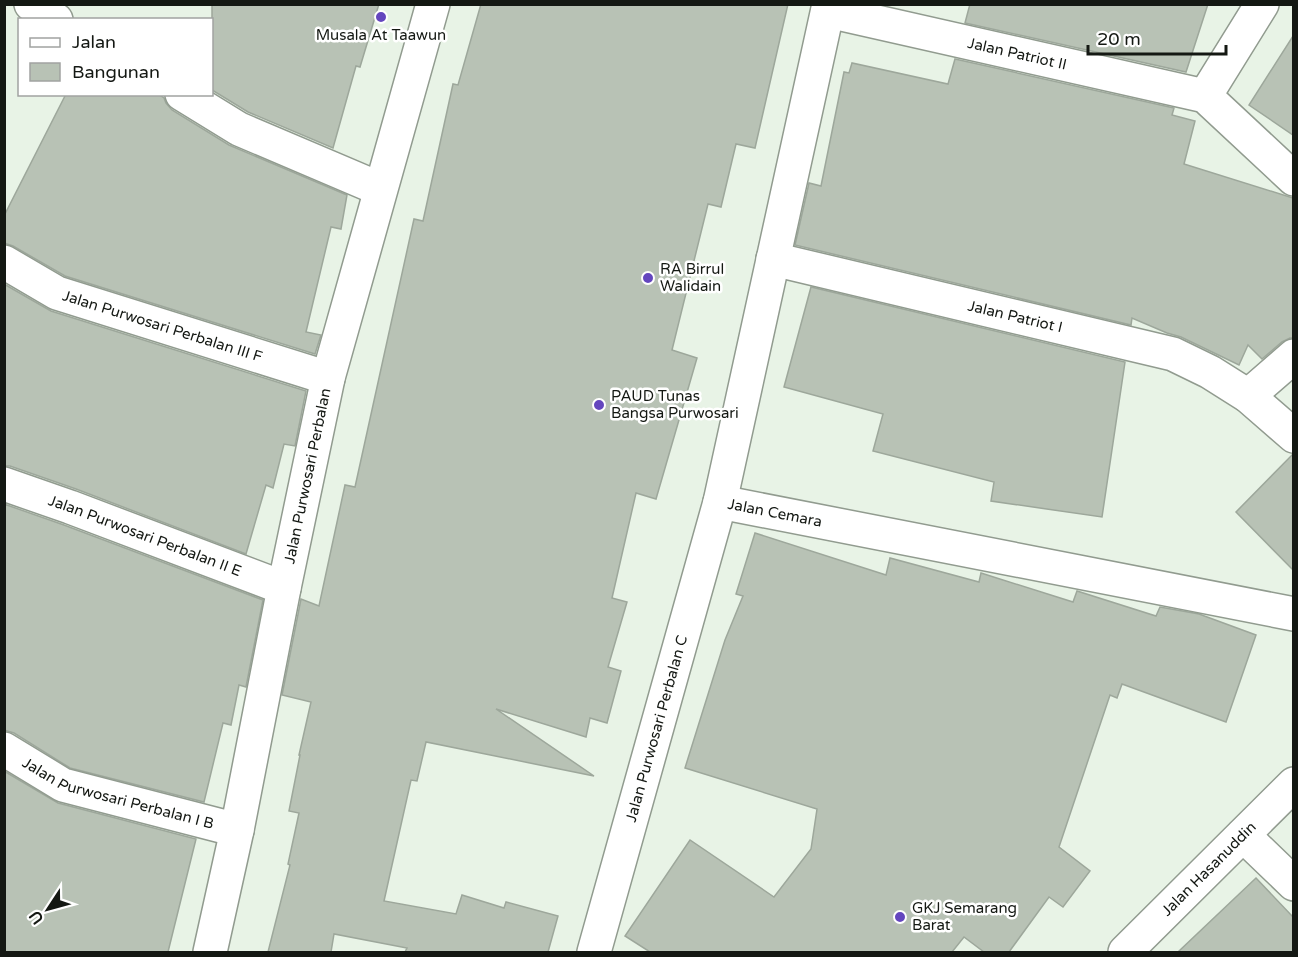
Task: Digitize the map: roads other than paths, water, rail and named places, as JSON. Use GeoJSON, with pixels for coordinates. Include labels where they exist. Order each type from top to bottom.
{"type":"FeatureCollection","features":[{"type":"Feature","properties":{"kind":"street"},"geometry":{"type":"LineString","coordinates":[[31,4],[53,18]]}},
{"type":"Feature","properties":{"kind":"street","name":"Jalan Purwosari Perbalan"},"geometry":{"type":"LineString","coordinates":[[210,952],[237,830],[328,378],[433,4]]}},
{"type":"Feature","properties":{"kind":"street"},"geometry":{"type":"LineString","coordinates":[[1262,4],[1205,96],[1293,178]]}},
{"type":"Feature","properties":{"kind":"street","name":"Jalan Patriot II"},"geometry":{"type":"LineString","coordinates":[[829,8],[1205,96]]}},
{"type":"Feature","properties":{"kind":"street","name":"Jalan Cemara"},"geometry":{"type":"LineString","coordinates":[[829,8],[720,502],[1293,614]]}},
{"type":"Feature","properties":{"kind":"street"},"geometry":{"type":"LineString","coordinates":[[185,96],[239,129],[380,189]]}},
{"type":"Feature","properties":{"kind":"street","name":"Jalan Patriot I"},"geometry":{"type":"LineString","coordinates":[[773,259],[1173,354],[1210,372],[1248,396],[1293,436]]}},
{"type":"Feature","properties":{"kind":"street","name":"Jalan Purwosari Perbalan III F"},"geometry":{"type":"LineString","coordinates":[[4,262],[57,293],[328,378]]}},
{"type":"Feature","properties":{"kind":"street"},"geometry":{"type":"LineString","coordinates":[[1248,396],[1293,356]]}},
{"type":"Feature","properties":{"kind":"street","name":"Jalan Purwosari Perbalan II E"},"geometry":{"type":"LineString","coordinates":[[4,484],[284,588]]}},
{"type":"Feature","properties":{"kind":"street","name":"Jalan Purwosari Perbalan C"},"geometry":{"type":"LineString","coordinates":[[594,952],[720,502]]}},
{"type":"Feature","properties":{"kind":"street","name":"Jalan Purwosari Perbalan I B"},"geometry":{"type":"LineString","coordinates":[[4,749],[63,785],[237,830]]}},
{"type":"Feature","properties":{"kind":"street","name":"Jalan Hasanuddin"},"geometry":{"type":"LineString","coordinates":[[1125,952],[1293,784]]}},
{"type":"Feature","properties":{"kind":"street"},"geometry":{"type":"LineString","coordinates":[[1243,835],[1293,884]]}},
{"type":"Feature","properties":{"kind":"place","name":"Musala At Taawun"},"geometry":{"type":"Point","coordinates":[381,17]}},
{"type":"Feature","properties":{"kind":"place","name":"RA Birrul Walidain"},"geometry":{"type":"Point","coordinates":[648,278]}},
{"type":"Feature","properties":{"kind":"place","name":"PAUD Tunas Bangsa Purwosari"},"geometry":{"type":"Point","coordinates":[599,405]}},
{"type":"Feature","properties":{"kind":"place","name":"GKJ Semarang Barat"},"geometry":{"type":"Point","coordinates":[900,917]}}]}
